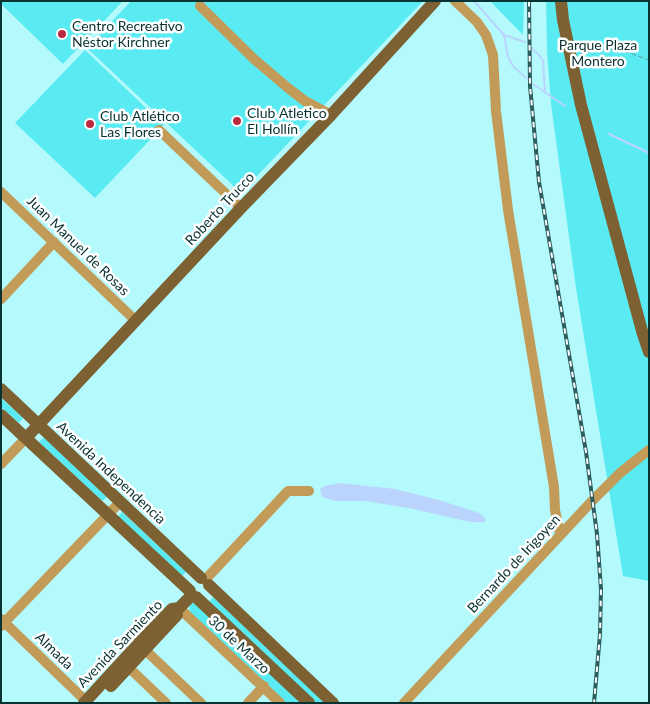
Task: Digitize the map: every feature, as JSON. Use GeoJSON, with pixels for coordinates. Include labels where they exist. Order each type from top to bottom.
{"type":"FeatureCollection","features":[{"type":"Feature","properties":{"kind":"main road","name":"Roberto Trucco"},"geometry":{"type":"LineString","coordinates":[[26,438],[241,208],[331,115],[435,1]]}},
{"type":"Feature","properties":{"kind":"main road"},"geometry":{"type":"LineString","coordinates":[[561,1],[572,65],[591,143],[649,352]]}},
{"type":"Feature","properties":{"kind":"main road","name":"Avenida Independencia"},"geometry":{"type":"LineString","coordinates":[[1,390],[333,703]]}},
{"type":"Feature","properties":{"kind":"main road"},"geometry":{"type":"LineString","coordinates":[[1,414],[309,703]]}},
{"type":"Feature","properties":{"kind":"main road","name":"Avenida Sarmiento"},"geometry":{"type":"LineString","coordinates":[[89,702],[141,647],[177,616],[179,608],[193,594],[202,597],[207,594],[205,581]]}},
{"type":"Feature","properties":{"kind":"street"},"geometry":{"type":"LineString","coordinates":[[455,1],[477,22],[486,35],[493,55],[496,111],[508,210],[553,478],[555,510],[560,534]]}},
{"type":"Feature","properties":{"kind":"street"},"geometry":{"type":"LineString","coordinates":[[200,6],[254,59],[288,88],[305,101],[331,115]]}},
{"type":"Feature","properties":{"kind":"street"},"geometry":{"type":"LineString","coordinates":[[159,130],[241,208]]}},
{"type":"Feature","properties":{"kind":"street","name":"Juan Manuel de Rosas"},"geometry":{"type":"LineString","coordinates":[[1,192],[136,320]]}},
{"type":"Feature","properties":{"kind":"street"},"geometry":{"type":"LineString","coordinates":[[1,298],[54,242]]}},
{"type":"Feature","properties":{"kind":"street"},"geometry":{"type":"LineString","coordinates":[[1,464],[26,438]]}},
{"type":"Feature","properties":{"kind":"street","name":"Bernardo de Irigoyen"},"geometry":{"type":"LineString","coordinates":[[404,703],[560,534],[620,473],[649,450]]}},
{"type":"Feature","properties":{"kind":"street"},"geometry":{"type":"LineString","coordinates":[[205,581],[288,491],[309,491]]}},
{"type":"Feature","properties":{"kind":"street"},"geometry":{"type":"LineString","coordinates":[[2,623],[120,502]]}},
{"type":"Feature","properties":{"kind":"street","name":"30 de Marzo"},"geometry":{"type":"LineString","coordinates":[[179,608],[280,703]]}},
{"type":"Feature","properties":{"kind":"street","name":"Almada"},"geometry":{"type":"LineString","coordinates":[[2,623],[89,702]]}},
{"type":"Feature","properties":{"kind":"street"},"geometry":{"type":"LineString","coordinates":[[141,647],[201,703]]}},
{"type":"Feature","properties":{"kind":"street"},"geometry":{"type":"LineString","coordinates":[[126,664],[166,703]]}},
{"type":"Feature","properties":{"kind":"street"},"geometry":{"type":"LineString","coordinates":[[248,703],[264,686]]}},
{"type":"Feature","properties":{"kind":"path"},"geometry":{"type":"LineString","coordinates":[[572,65],[582,53],[609,49],[630,53],[649,60]]}},
{"type":"Feature","properties":{"kind":"green space","name":"Centro Recreativo Néstor Kirchner"},"geometry":{"type":"Polygon","coordinates":[[[1,1],[123,1],[63,64],[1,4],[1,1]]]}},
{"type":"Feature","properties":{"kind":"green space","name":"Club Atletico El Hollín"},"geometry":{"type":"Polygon","coordinates":[[[131,1],[423,1],[241,193],[87,48],[131,1]]]}},
{"type":"Feature","properties":{"kind":"green space"},"geometry":{"type":"Polygon","coordinates":[[[490,1],[524,1],[523,35],[490,1]]]}},
{"type":"Feature","properties":{"kind":"green space","name":"Parque Plaza Montero"},"geometry":{"type":"Polygon","coordinates":[[[546,1],[649,1],[649,581],[623,576],[576,288],[551,104],[546,1]]]}},
{"type":"Feature","properties":{"kind":"green space","name":"Club Atlético Las Flores"},"geometry":{"type":"Polygon","coordinates":[[[85,50],[164,125],[95,198],[15,123],[85,50]]]}},
{"type":"Feature","properties":{"kind":"green space"},"geometry":{"type":"Polygon","coordinates":[[[1,398],[23,418],[19,423],[1,407],[1,398]]]}},
{"type":"Feature","properties":{"kind":"green space"},"geometry":{"type":"Polygon","coordinates":[[[44,437],[107,497],[102,501],[39,442],[44,437]]]}},
{"type":"Feature","properties":{"kind":"green space"},"geometry":{"type":"Polygon","coordinates":[[[122,512],[186,572],[181,577],[118,517],[122,512]]]}},
{"type":"Feature","properties":{"kind":"green space"},"geometry":{"type":"Polygon","coordinates":[[[213,597],[326,703],[316,703],[209,602],[213,597]]]}},
{"type":"Feature","properties":{"kind":"green space"},"geometry":{"type":"Polygon","coordinates":[[[194,600],[304,703],[286,703],[189,612],[190,605],[194,600]]]}},
{"type":"Feature","properties":{"kind":"shaded area"},"geometry":{"type":"Polygon","coordinates":[[[340,483],[395,489],[439,500],[479,513],[485,518],[485,522],[470,522],[409,508],[365,501],[336,501],[322,497],[320,489],[324,486],[340,483]]]}},
{"type":"Feature","properties":{"kind":"waterway"},"geometry":{"type":"LineString","coordinates":[[474,1],[504,35],[508,57],[513,66],[526,78]]}},
{"type":"Feature","properties":{"kind":"waterway"},"geometry":{"type":"LineString","coordinates":[[504,35],[525,42]]}},
{"type":"Feature","properties":{"kind":"waterway"},"geometry":{"type":"LineString","coordinates":[[531,48],[543,61],[545,93]]}},
{"type":"Feature","properties":{"kind":"waterway"},"geometry":{"type":"LineString","coordinates":[[533,84],[565,106]]}},
{"type":"Feature","properties":{"kind":"waterway"},"geometry":{"type":"LineString","coordinates":[[609,134],[649,153]]}},
{"type":"Feature","properties":{"kind":"railway"},"geometry":{"type":"LineString","coordinates":[[529,1],[530,86],[539,182],[586,452],[597,534],[601,589],[600,634],[594,703]]}},
{"type":"Feature","properties":{"kind":"place","name":"Centro Recreativo Néstor Kirchner"},"geometry":{"type":"Point","coordinates":[62,34]}},
{"type":"Feature","properties":{"kind":"place","name":"Club Atletico El Hollín"},"geometry":{"type":"Point","coordinates":[237,121]}},
{"type":"Feature","properties":{"kind":"place","name":"Club Atlético Las Flores"},"geometry":{"type":"Point","coordinates":[90,124]}}]}
